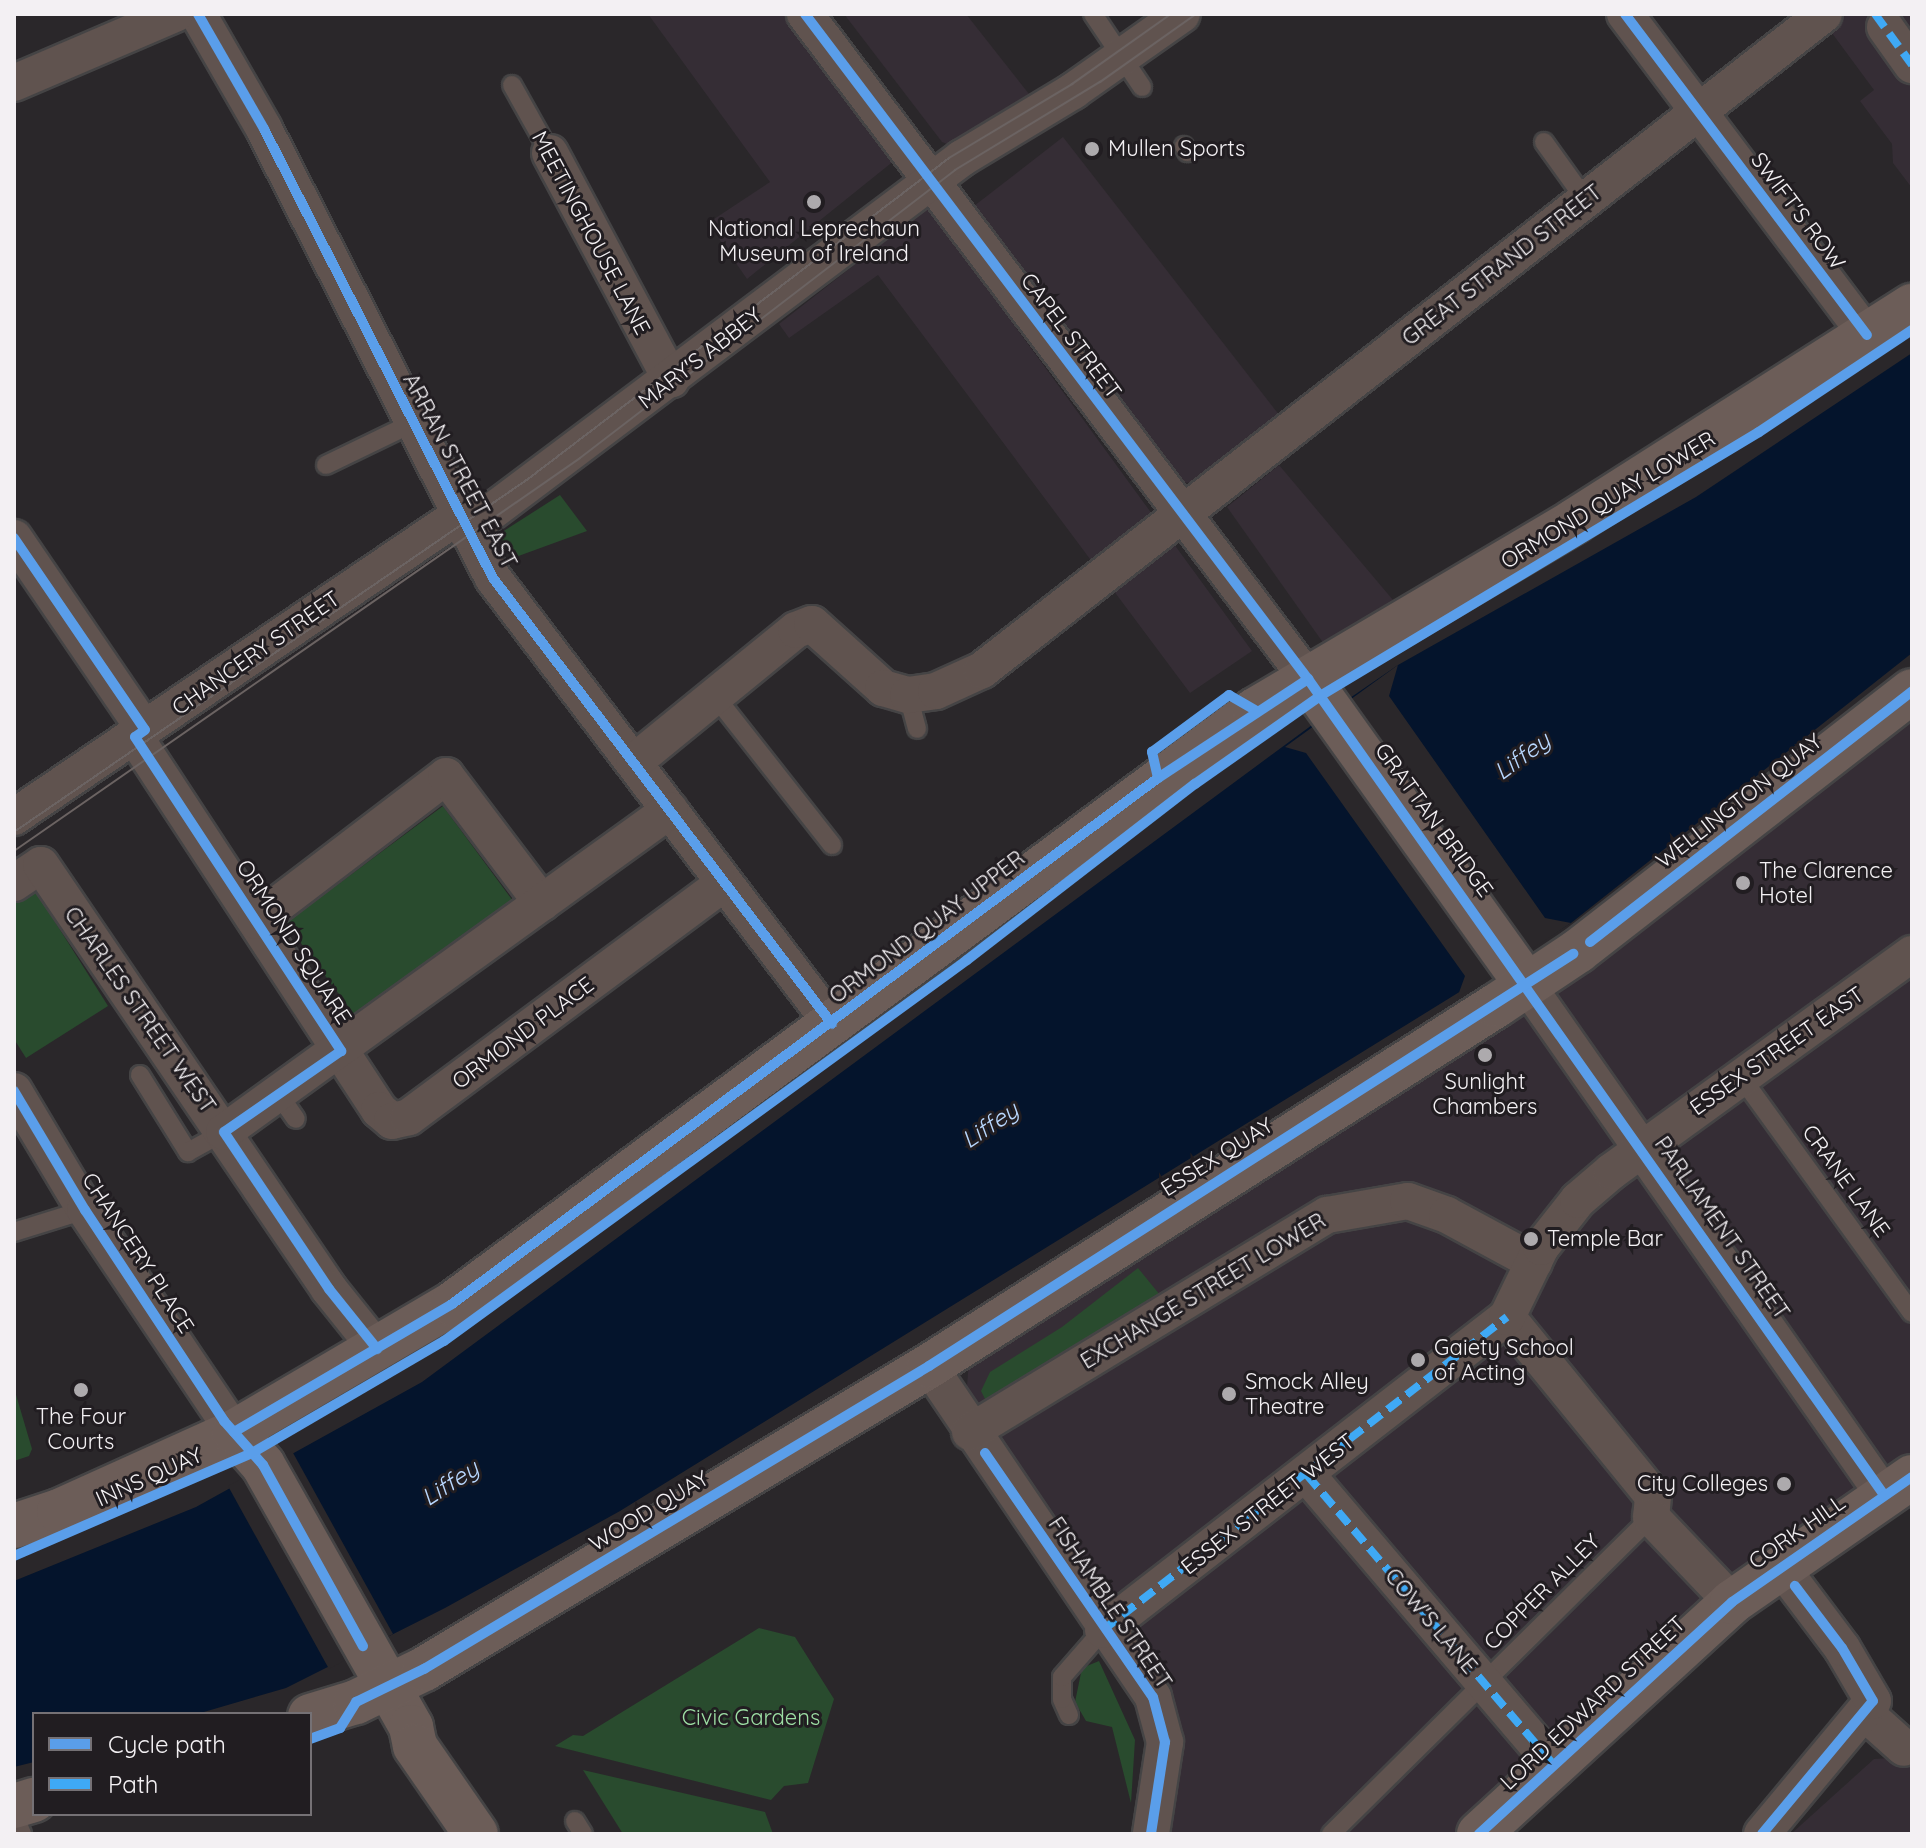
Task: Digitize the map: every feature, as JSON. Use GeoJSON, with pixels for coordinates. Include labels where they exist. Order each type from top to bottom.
{"type":"FeatureCollection","features":[{"type":"Feature","properties":{"kind":"main road","name":"ORMOND QUAY LOWER"},"geometry":{"type":"LineString","coordinates":[[1319,695],[1574,521],[1912,306]]}},
{"type":"Feature","properties":{"kind":"main road","name":"WELLINGTON QUAY"},"geometry":{"type":"LineString","coordinates":[[1520,973],[1912,691]]}},
{"type":"Feature","properties":{"kind":"main road","name":"GRATTAN BRIDGE"},"geometry":{"type":"LineString","coordinates":[[1319,695],[1520,973]]}},
{"type":"Feature","properties":{"kind":"main road","name":"ORMOND QUAY UPPER"},"geometry":{"type":"LineString","coordinates":[[377,1349],[464,1296],[1158,778],[1319,695]]}},
{"type":"Feature","properties":{"kind":"main road","name":"ESSEX QUAY"},"geometry":{"type":"LineString","coordinates":[[929,1366],[1520,973]]}},
{"type":"Feature","properties":{"kind":"main road","name":"INNS QUAY"},"geometry":{"type":"LineString","coordinates":[[14,1526],[99,1494],[234,1432],[377,1349]]}},
{"type":"Feature","properties":{"kind":"main road","name":"WOOD QUAY"},"geometry":{"type":"LineString","coordinates":[[312,1715],[379,1673],[929,1366]]}},
{"type":"Feature","properties":{"kind":"main road"},"geometry":{"type":"LineString","coordinates":[[234,1432],[278,1492],[411,1727],[415,1746],[476,1834]]}},
{"type":"Feature","properties":{"kind":"main road","name":"CORK HILL"},"geometry":{"type":"LineString","coordinates":[[1732,1602],[1898,1486]]}},
{"type":"Feature","properties":{"kind":"main road","name":"LORD EDWARD STREET"},"geometry":{"type":"LineString","coordinates":[[1479,1834],[1556,1768],[1732,1602]]}},
{"type":"Feature","properties":{"kind":"street"},"geometry":{"type":"LineString","coordinates":[[14,83],[175,14]]}},
{"type":"Feature","properties":{"kind":"street","name":"ARRAN STREET EAST"},"geometry":{"type":"LineString","coordinates":[[198,14],[264,129],[462,524],[493,578],[670,810],[721,885],[832,1024]]}},
{"type":"Feature","properties":{"kind":"street","name":"CAPEL STREET"},"geometry":{"type":"LineString","coordinates":[[805,14],[1180,517],[1319,695]]}},
{"type":"Feature","properties":{"kind":"street","name":"MARY'S ABBEY"},"geometry":{"type":"LineString","coordinates":[[462,524],[671,380],[931,180],[1133,72],[1182,14]]}},
{"type":"Feature","properties":{"kind":"street","name":"SWIFT'S ROW"},"geometry":{"type":"LineString","coordinates":[[1625,14],[1867,335]]}},
{"type":"Feature","properties":{"kind":"street","name":"GREAT STRAND STREET"},"geometry":{"type":"LineString","coordinates":[[714,695],[796,630],[812,624],[870,679],[913,712],[936,691],[982,670],[1824,14]]}},
{"type":"Feature","properties":{"kind":"street"},"geometry":{"type":"LineString","coordinates":[[1885,27],[1912,65]]}},
{"type":"Feature","properties":{"kind":"street","name":"MEETINGHOUSE LANE"},"geometry":{"type":"LineString","coordinates":[[550,153],[671,380]]}},
{"type":"Feature","properties":{"kind":"street","name":"CHANCERY STREET"},"geometry":{"type":"LineString","coordinates":[[14,817],[462,524]]}},
{"type":"Feature","properties":{"kind":"street","name":"ORMOND SQUARE"},"geometry":{"type":"LineString","coordinates":[[19,559],[140,734],[341,1051]]}},
{"type":"Feature","properties":{"kind":"street"},"geometry":{"type":"LineString","coordinates":[[634,762],[714,695]]}},
{"type":"Feature","properties":{"kind":"street","name":"ORMOND SQUARE"},"geometry":{"type":"LineString","coordinates":[[256,921],[446,776],[542,903]]}},
{"type":"Feature","properties":{"kind":"street","name":"ORMOND SQUARE"},"geometry":{"type":"LineString","coordinates":[[224,1132],[288,1107],[341,1051],[670,810]]}},
{"type":"Feature","properties":{"kind":"street","name":"CHARLES STREET WEST"},"geometry":{"type":"LineString","coordinates":[[28,874],[224,1132],[329,1289],[377,1349]]}},
{"type":"Feature","properties":{"kind":"street","name":"ORMOND PLACE"},"geometry":{"type":"LineString","coordinates":[[341,1051],[379,1110],[392,1121],[409,1117],[721,885]]}},
{"type":"Feature","properties":{"kind":"street","name":"ESSEX STREET EAST"},"geometry":{"type":"LineString","coordinates":[[1507,1317],[1534,1262],[1578,1200],[1641,1147],[1912,954]]}},
{"type":"Feature","properties":{"kind":"street","name":"PARLIAMENT STREET"},"geometry":{"type":"LineString","coordinates":[[1520,973],[1641,1147],[1898,1486]]}},
{"type":"Feature","properties":{"kind":"street","name":"CHANCERY PLACE"},"geometry":{"type":"LineString","coordinates":[[14,1091],[85,1210],[234,1432]]}},
{"type":"Feature","properties":{"kind":"street","name":"EXCHANGE STREET LOWER"},"geometry":{"type":"LineString","coordinates":[[970,1432],[1327,1215],[1408,1201],[1447,1215],[1534,1262]]}},
{"type":"Feature","properties":{"kind":"street"},"geometry":{"type":"LineString","coordinates":[[1507,1317],[1653,1496],[1651,1517],[1732,1602]]}},
{"type":"Feature","properties":{"kind":"street","name":"ESSEX STREET WEST"},"geometry":{"type":"LineString","coordinates":[[1103,1630],[1307,1475],[1507,1317]]}},
{"type":"Feature","properties":{"kind":"street","name":"FISHAMBLE STREET"},"geometry":{"type":"LineString","coordinates":[[929,1366],[1103,1630],[1153,1697],[1165,1742],[1151,1834]]}},
{"type":"Feature","properties":{"kind":"street","name":"COW'S LANE"},"geometry":{"type":"LineString","coordinates":[[1307,1475],[1556,1768]]}},
{"type":"Feature","properties":{"kind":"street","name":"CORK HILL"},"geometry":{"type":"LineString","coordinates":[[1781,1567],[1842,1648],[1869,1707],[1904,1748]]}},
{"type":"Feature","properties":{"kind":"street"},"geometry":{"type":"LineString","coordinates":[[1762,1834],[1869,1707]]}},
{"type":"Feature","properties":{"kind":"lane"},"geometry":{"type":"LineString","coordinates":[[1093,14],[1133,72]]}},
{"type":"Feature","properties":{"kind":"lane","name":"MEETINGHOUSE LANE"},"geometry":{"type":"LineString","coordinates":[[512,85],[550,153]]}},
{"type":"Feature","properties":{"kind":"lane"},"geometry":{"type":"LineString","coordinates":[[1544,142],[1585,199]]}},
{"type":"Feature","properties":{"kind":"lane"},"geometry":{"type":"LineString","coordinates":[[326,465],[411,424]]}},
{"type":"Feature","properties":{"kind":"lane"},"geometry":{"type":"LineString","coordinates":[[714,695],[832,845]]}},
{"type":"Feature","properties":{"kind":"lane"},"geometry":{"type":"LineString","coordinates":[[140,1075],[188,1152],[224,1132]]}},
{"type":"Feature","properties":{"kind":"lane","name":"CRANE LANE"},"geometry":{"type":"LineString","coordinates":[[1741,1077],[1912,1313]]}},
{"type":"Feature","properties":{"kind":"lane"},"geometry":{"type":"LineString","coordinates":[[14,1232],[85,1210]]}},
{"type":"Feature","properties":{"kind":"lane","name":"COPPER ALLEY"},"geometry":{"type":"LineString","coordinates":[[1331,1834],[1651,1517]]}},
{"type":"Feature","properties":{"kind":"lane"},"geometry":{"type":"LineString","coordinates":[[1069,1715],[1062,1699],[1062,1677],[1103,1630]]}},
{"type":"Feature","properties":{"kind":"lane"},"geometry":{"type":"LineString","coordinates":[[411,1727],[433,1737],[499,1834]]}},
{"type":"Feature","properties":{"kind":"lane"},"geometry":{"type":"LineString","coordinates":[[14,1815],[22,1834]]}},
{"type":"Feature","properties":{"kind":"shaded area"},"geometry":{"type":"Polygon","coordinates":[[[648,14],[785,14],[895,160],[747,279],[708,223],[770,182],[648,14]]]}},
{"type":"Feature","properties":{"kind":"shaded area"},"geometry":{"type":"Polygon","coordinates":[[[844,14],[966,14],[1029,94],[947,144],[942,142],[844,14]]]}},
{"type":"Feature","properties":{"kind":"shaded area"},"geometry":{"type":"Polygon","coordinates":[[[1840,14],[1912,14],[1912,188],[1893,163],[1892,144],[1860,101],[1874,90],[1826,25],[1840,14]]]}},
{"type":"Feature","properties":{"kind":"shaded area"},"geometry":{"type":"Polygon","coordinates":[[[1063,137],[1280,416],[1197,482],[1182,483],[974,206],[1063,137]]]}},
{"type":"Feature","properties":{"kind":"shaded area"},"geometry":{"type":"Polygon","coordinates":[[[928,207],[1252,651],[1190,693],[878,275],[789,338],[779,324],[928,207]]]}},
{"type":"Feature","properties":{"kind":"shaded area"},"geometry":{"type":"Polygon","coordinates":[[[1279,465],[1393,600],[1324,644],[1227,507],[1279,465]]]}},
{"type":"Feature","properties":{"kind":"shaded area","name":"Temple Bar"},"geometry":{"type":"Polygon","coordinates":[[[1912,711],[1912,1456],[1686,1623],[1457,1834],[1146,1834],[1155,1725],[967,1386],[969,1361],[1912,711]]]}},
{"type":"Feature","properties":{"kind":"shaded area"},"geometry":{"type":"Polygon","coordinates":[[[1912,1741],[1912,1834],[1791,1834],[1874,1759],[1890,1758],[1912,1741]]]}},
{"type":"Feature","properties":{"kind":"green space"},"geometry":{"type":"Polygon","coordinates":[[[560,495],[587,531],[513,558],[496,536],[560,495]]]}},
{"type":"Feature","properties":{"kind":"green space"},"geometry":{"type":"Polygon","coordinates":[[[443,806],[513,901],[356,1017],[286,923],[443,806]]]}},
{"type":"Feature","properties":{"kind":"green space"},"geometry":{"type":"Polygon","coordinates":[[[35,890],[108,1006],[26,1058],[14,1039],[14,903],[35,890]]]}},
{"type":"Feature","properties":{"kind":"green space"},"geometry":{"type":"Polygon","coordinates":[[[1138,1268],[1160,1295],[988,1405],[981,1391],[990,1372],[1062,1327],[1138,1268]]]}},
{"type":"Feature","properties":{"kind":"green space"},"geometry":{"type":"Polygon","coordinates":[[[14,1388],[32,1449],[29,1456],[14,1461],[14,1388]]]}},
{"type":"Feature","properties":{"kind":"green space","name":"Civic Gardens"},"geometry":{"type":"Polygon","coordinates":[[[759,1628],[795,1637],[834,1699],[808,1783],[784,1786],[771,1800],[555,1746],[573,1735],[583,1736],[759,1628]]]}},
{"type":"Feature","properties":{"kind":"green space"},"geometry":{"type":"Polygon","coordinates":[[[1099,1661],[1135,1740],[1131,1803],[1112,1727],[1086,1721],[1075,1702],[1082,1668],[1099,1661]]]}},
{"type":"Feature","properties":{"kind":"green space","name":"Civic Gardens"},"geometry":{"type":"Polygon","coordinates":[[[583,1770],[765,1812],[773,1834],[623,1834],[583,1770]]]}},
{"type":"Feature","properties":{"kind":"water","name":"Liffey"},"geometry":{"type":"Polygon","coordinates":[[[1912,353],[1912,653],[1571,923],[620,1511],[445,1608],[286,1688],[204,1712],[32,1712],[32,1762],[14,1767],[14,1581],[196,1507],[422,1382],[1331,711],[1398,665],[1696,497],[1912,353]]]}},
{"type":"Feature","properties":{"kind":"pier"},"geometry":{"type":"Polygon","coordinates":[[[1398,665],[1389,696],[1545,918],[1571,923],[1457,998],[1465,976],[1306,753],[1285,747],[1398,665]]]}},
{"type":"Feature","properties":{"kind":"pier"},"geometry":{"type":"Polygon","coordinates":[[[292,1451],[393,1634],[329,1669],[228,1486],[292,1451]]]}},
{"type":"Feature","properties":{"kind":"tram line"},"geometry":{"type":"LineString","coordinates":[[14,832],[528,479],[949,158],[1072,84],[1171,14]]}},
{"type":"Feature","properties":{"kind":"tram line"},"geometry":{"type":"LineString","coordinates":[[14,851],[580,458],[955,170],[1100,82],[1196,14]]}},
{"type":"Feature","properties":{"kind":"marked path"},"geometry":{"type":"LineString","coordinates":[[1875,14],[1912,65]]}},
{"type":"Feature","properties":{"kind":"marked path"},"geometry":{"type":"LineString","coordinates":[[1103,1630],[1507,1317]]}},
{"type":"Feature","properties":{"kind":"marked path"},"geometry":{"type":"LineString","coordinates":[[1307,1475],[1556,1768]]}},
{"type":"Feature","properties":{"kind":"cycle path"},"geometry":{"type":"LineString","coordinates":[[198,14],[264,129],[493,578],[832,1024]]}},
{"type":"Feature","properties":{"kind":"cycle path"},"geometry":{"type":"LineString","coordinates":[[805,14],[1308,679],[1884,1495]]}},
{"type":"Feature","properties":{"kind":"cycle path"},"geometry":{"type":"LineString","coordinates":[[1625,14],[1867,335]]}},
{"type":"Feature","properties":{"kind":"cycle path"},"geometry":{"type":"LineString","coordinates":[[14,1556],[252,1453],[444,1341],[967,960],[1195,784],[1320,696],[1759,432],[1912,330]]}},
{"type":"Feature","properties":{"kind":"cycle path"},"geometry":{"type":"LineString","coordinates":[[14,538],[145,730],[135,737],[341,1051],[224,1132],[329,1289],[377,1349]]}},
{"type":"Feature","properties":{"kind":"cycle path"},"geometry":{"type":"LineString","coordinates":[[234,1432],[452,1304],[1158,778],[1308,679]]}},
{"type":"Feature","properties":{"kind":"cycle path"},"geometry":{"type":"LineString","coordinates":[[1590,942],[1912,691]]}},
{"type":"Feature","properties":{"kind":"cycle path"},"geometry":{"type":"LineString","coordinates":[[1158,778],[1152,752],[1229,695],[1255,710]]}},
{"type":"Feature","properties":{"kind":"cycle path"},"geometry":{"type":"LineString","coordinates":[[312,1738],[340,1728],[356,1702],[424,1669],[929,1366],[1573,954]]}},
{"type":"Feature","properties":{"kind":"cycle path"},"geometry":{"type":"LineString","coordinates":[[14,1091],[85,1210],[224,1421],[263,1465],[363,1646]]}},
{"type":"Feature","properties":{"kind":"cycle path"},"geometry":{"type":"LineString","coordinates":[[985,1453],[1153,1697],[1165,1742],[1151,1834]]}},
{"type":"Feature","properties":{"kind":"cycle path"},"geometry":{"type":"LineString","coordinates":[[1479,1834],[1732,1602],[1912,1477]]}},
{"type":"Feature","properties":{"kind":"cycle path"},"geometry":{"type":"LineString","coordinates":[[1762,1834],[1873,1701],[1842,1648],[1795,1586]]}},
{"type":"Feature","properties":{"kind":"place","name":"Mullen Sports"},"geometry":{"type":"Point","coordinates":[1092,149]}},
{"type":"Feature","properties":{"kind":"place","name":"National Leprechaun Museum of Ireland"},"geometry":{"type":"Point","coordinates":[814,202]}},
{"type":"Feature","properties":{"kind":"place","name":"The Clarence Hotel"},"geometry":{"type":"Point","coordinates":[1743,883]}},
{"type":"Feature","properties":{"kind":"place","name":"Sunlight Chambers"},"geometry":{"type":"Point","coordinates":[1485,1055]}},
{"type":"Feature","properties":{"kind":"place","name":"Temple Bar"},"geometry":{"type":"Point","coordinates":[1531,1239]}},
{"type":"Feature","properties":{"kind":"place","name":"Gaiety School of Acting"},"geometry":{"type":"Point","coordinates":[1418,1360]}},
{"type":"Feature","properties":{"kind":"place","name":"The Four Courts"},"geometry":{"type":"Point","coordinates":[81,1390]}},
{"type":"Feature","properties":{"kind":"place","name":"Smock Alley Theatre"},"geometry":{"type":"Point","coordinates":[1229,1394]}},
{"type":"Feature","properties":{"kind":"place","name":"City Colleges"},"geometry":{"type":"Point","coordinates":[1784,1484]}}]}
